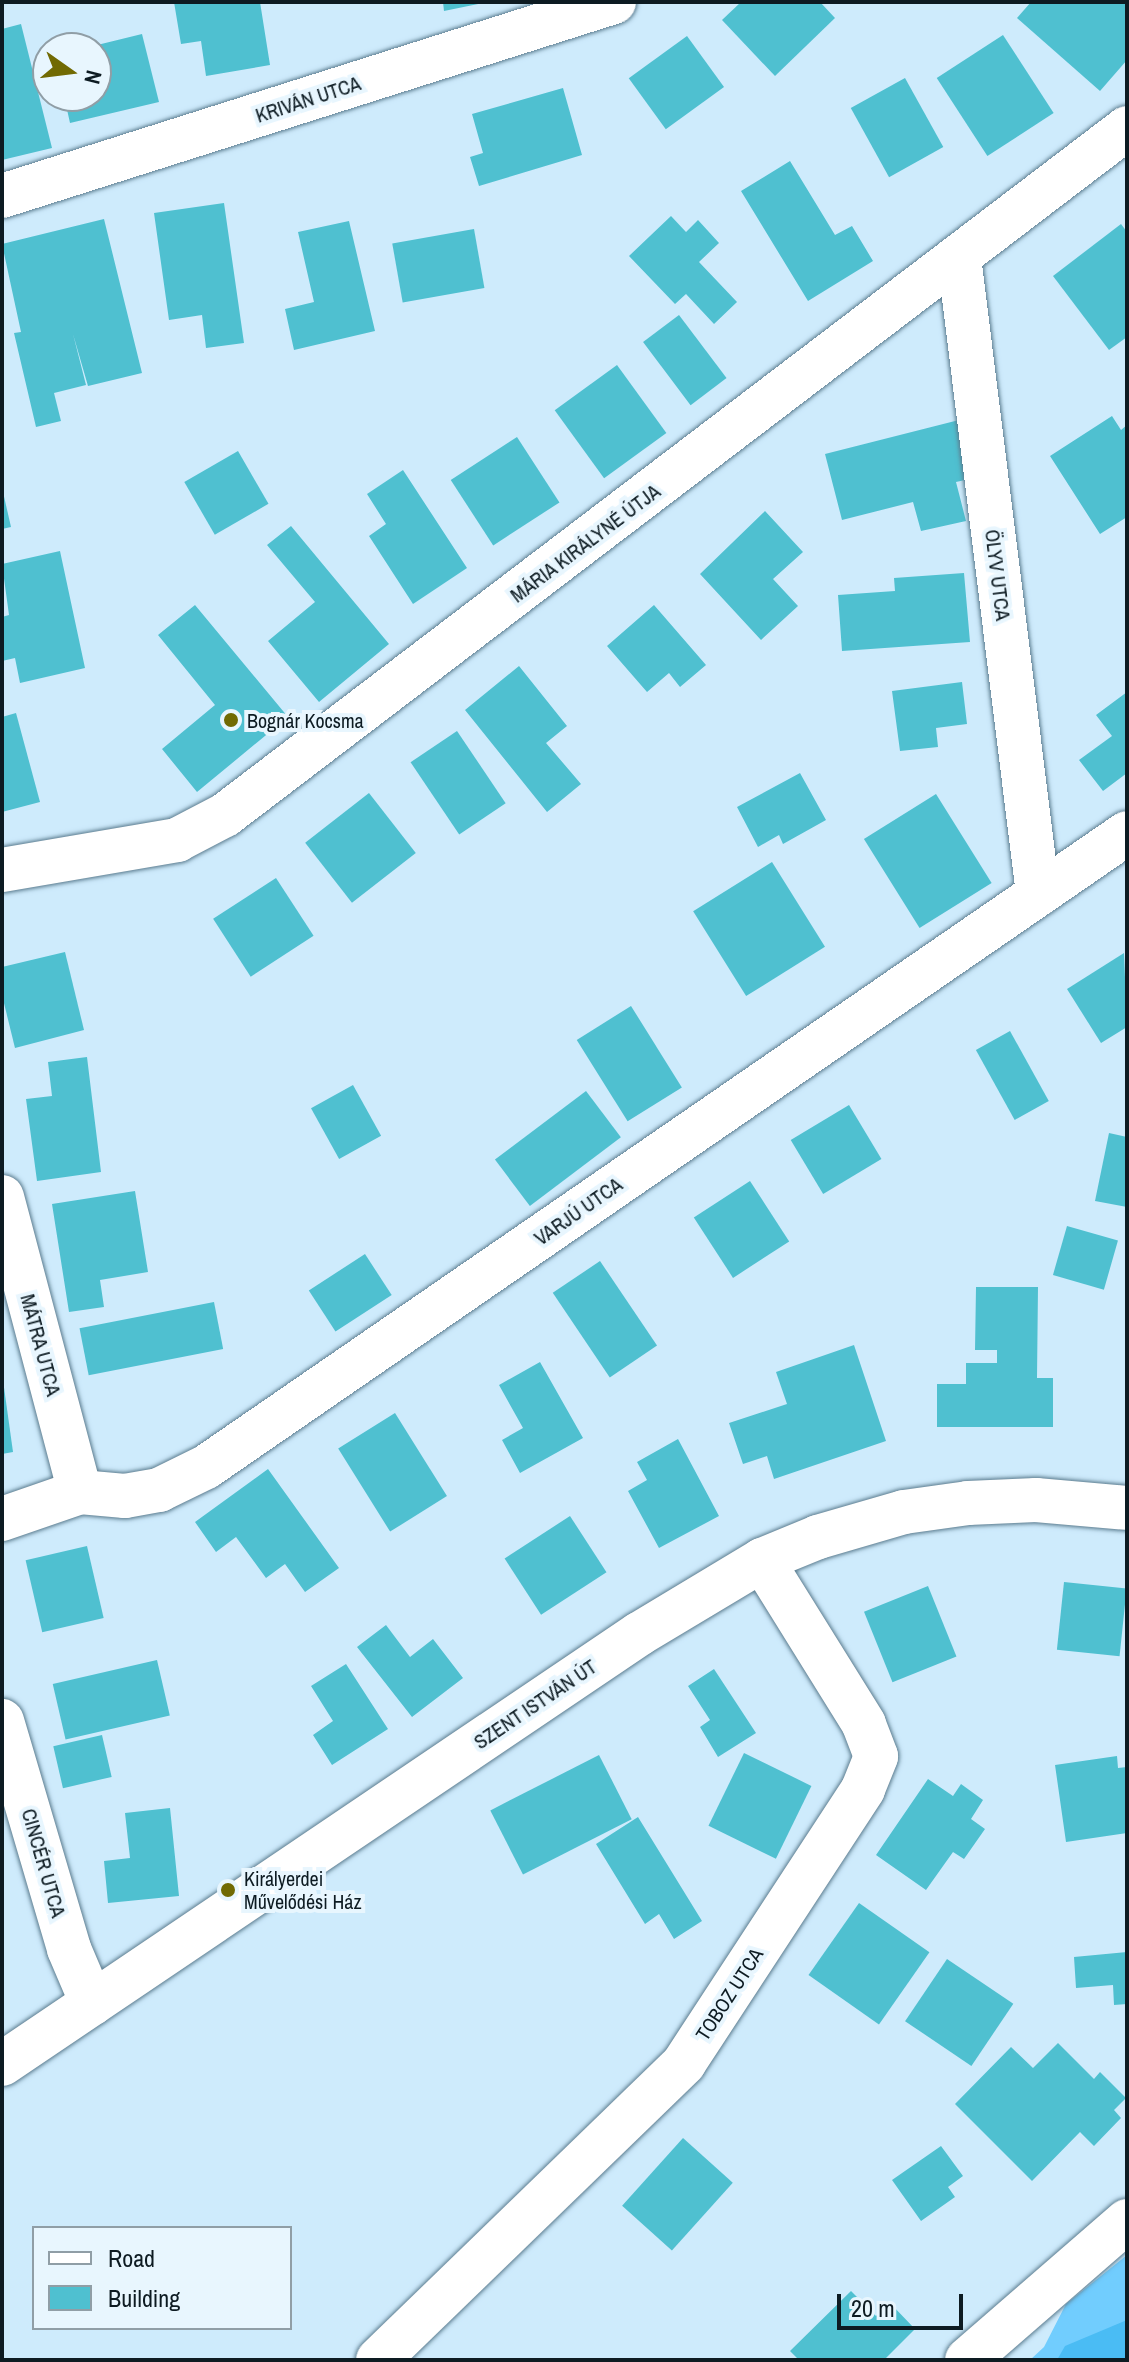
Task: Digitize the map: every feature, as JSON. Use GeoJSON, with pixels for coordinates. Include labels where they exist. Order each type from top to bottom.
{"type":"FeatureCollection","features":[{"type":"Feature","properties":{"kind":"street","name":"KRIVÁN UTCA"},"geometry":{"type":"LineString","coordinates":[[2,196],[614,2]]}},
{"type":"Feature","properties":{"kind":"street","name":"MÁRIA KIRÁLYNÉ ÚTJA"},"geometry":{"type":"LineString","coordinates":[[2,870],[177,840],[225,815],[1127,128]]}},
{"type":"Feature","properties":{"kind":"street","name":"ÖLYV UTCA"},"geometry":{"type":"LineString","coordinates":[[959,257],[1038,894]]}},
{"type":"Feature","properties":{"kind":"street","name":"VARJÚ UTCA"},"geometry":{"type":"LineString","coordinates":[[2,1519],[15,1511],[80,1492],[141,1494],[206,1467],[1127,833]]}},
{"type":"Feature","properties":{"kind":"street","name":"MÁTRA UTCA"},"geometry":{"type":"LineString","coordinates":[[2,1197],[80,1492]]}},
{"type":"Feature","properties":{"kind":"street","name":"SZENT ISTVÁN ÚT"},"geometry":{"type":"LineString","coordinates":[[2,2064],[639,1634],[762,1560],[818,1537],[904,1512],[1036,1500],[1127,1508]]}},
{"type":"Feature","properties":{"kind":"street","name":"TOBOZ UTCA"},"geometry":{"type":"LineString","coordinates":[[378,2360],[684,2063],[863,1789],[876,1756],[864,1724],[762,1560]]}},
{"type":"Feature","properties":{"kind":"street","name":"CINCÉR UTCA"},"geometry":{"type":"LineString","coordinates":[[2,1721],[69,1949],[92,2003]]}},
{"type":"Feature","properties":{"kind":"street"},"geometry":{"type":"LineString","coordinates":[[967,2360],[1127,2221]]}},
{"type":"Feature","properties":{"kind":"shaded area"},"geometry":{"type":"Polygon","coordinates":[[[1127,2255],[1127,2360],[1030,2360],[1044,2347],[1066,2304],[1127,2255]]]}},
{"type":"Feature","properties":{"kind":"shaded area"},"geometry":{"type":"Polygon","coordinates":[[[1127,2320],[1127,2360],[1057,2360],[1065,2346],[1127,2320]]]}},
{"type":"Feature","properties":{"kind":"building"},"geometry":{"type":"Polygon","coordinates":[[[174,2],[260,2],[270,65],[206,76],[201,41],[181,44],[174,2]]]}},
{"type":"Feature","properties":{"kind":"building"},"geometry":{"type":"Polygon","coordinates":[[[443,2],[483,2],[483,3],[444,11],[443,2]]]}},
{"type":"Feature","properties":{"kind":"building"},"geometry":{"type":"Polygon","coordinates":[[[741,2],[820,2],[835,18],[775,76],[722,20],[741,2]]]}},
{"type":"Feature","properties":{"kind":"building"},"geometry":{"type":"Polygon","coordinates":[[[1031,2],[1127,2],[1127,60],[1100,91],[1017,18],[1031,2]]]}},
{"type":"Feature","properties":{"kind":"building"},"geometry":{"type":"Polygon","coordinates":[[[21,24],[32,68],[32,112],[43,112],[52,148],[2,160],[2,29],[21,24]]]}},
{"type":"Feature","properties":{"kind":"building"},"geometry":{"type":"Polygon","coordinates":[[[142,34],[159,102],[70,123],[68,112],[112,112],[112,41],[142,34]]]}},
{"type":"Feature","properties":{"kind":"building"},"geometry":{"type":"Polygon","coordinates":[[[1003,35],[1054,113],[987,156],[937,78],[1003,35]]]}},
{"type":"Feature","properties":{"kind":"building"},"geometry":{"type":"Polygon","coordinates":[[[687,36],[724,87],[666,129],[629,78],[687,36]]]}},
{"type":"Feature","properties":{"kind":"building"},"geometry":{"type":"Polygon","coordinates":[[[905,78],[943,147],[889,177],[851,108],[905,78]]]}},
{"type":"Feature","properties":{"kind":"building"},"geometry":{"type":"Polygon","coordinates":[[[563,88],[582,155],[479,186],[470,157],[483,153],[472,114],[563,88]]]}},
{"type":"Feature","properties":{"kind":"building"},"geometry":{"type":"Polygon","coordinates":[[[790,161],[835,235],[852,226],[873,261],[808,301],[741,191],[790,161]]]}},
{"type":"Feature","properties":{"kind":"building"},"geometry":{"type":"Polygon","coordinates":[[[224,203],[244,343],[206,348],[202,315],[169,320],[154,213],[224,203]]]}},
{"type":"Feature","properties":{"kind":"building"},"geometry":{"type":"Polygon","coordinates":[[[671,216],[686,232],[698,220],[719,243],[699,262],[737,302],[714,324],[686,294],[675,304],[629,256],[671,216]]]}},
{"type":"Feature","properties":{"kind":"building"},"geometry":{"type":"Polygon","coordinates":[[[104,219],[142,373],[88,386],[73,334],[86,385],[54,393],[61,421],[36,427],[14,333],[21,332],[2,244],[104,219]]]}},
{"type":"Feature","properties":{"kind":"building"},"geometry":{"type":"Polygon","coordinates":[[[349,221],[375,331],[294,350],[285,309],[314,302],[298,232],[349,221]]]}},
{"type":"Feature","properties":{"kind":"building"},"geometry":{"type":"Polygon","coordinates":[[[1121,224],[1127,232],[1127,337],[1109,350],[1053,276],[1121,224]]]}},
{"type":"Feature","properties":{"kind":"building"},"geometry":{"type":"Polygon","coordinates":[[[474,229],[484,288],[403,303],[392,243],[474,229]]]}},
{"type":"Feature","properties":{"kind":"building"},"geometry":{"type":"Polygon","coordinates":[[[679,315],[727,378],[691,405],[643,342],[679,315]]]}},
{"type":"Feature","properties":{"kind":"building"},"geometry":{"type":"Polygon","coordinates":[[[617,365],[666,433],[604,478],[555,410],[617,365]]]}},
{"type":"Feature","properties":{"kind":"building"},"geometry":{"type":"Polygon","coordinates":[[[1112,416],[1121,430],[1127,425],[1127,517],[1100,534],[1050,456],[1112,416]]]}},
{"type":"Feature","properties":{"kind":"building"},"geometry":{"type":"Polygon","coordinates":[[[959,420],[974,478],[956,482],[966,521],[921,531],[913,502],[842,520],[825,454],[959,420]]]}},
{"type":"Feature","properties":{"kind":"building"},"geometry":{"type":"Polygon","coordinates":[[[517,437],[559,502],[493,545],[451,480],[517,437]]]}},
{"type":"Feature","properties":{"kind":"building"},"geometry":{"type":"Polygon","coordinates":[[[238,451],[268,504],[215,535],[184,482],[238,451]]]}},
{"type":"Feature","properties":{"kind":"building"},"geometry":{"type":"Polygon","coordinates":[[[403,470],[467,568],[413,604],[369,536],[386,524],[367,494],[403,470]]]}},
{"type":"Feature","properties":{"kind":"building"},"geometry":{"type":"Polygon","coordinates":[[[2,493],[11,527],[2,529],[2,493]]]}},
{"type":"Feature","properties":{"kind":"building"},"geometry":{"type":"Polygon","coordinates":[[[765,511],[803,552],[773,579],[798,606],[761,640],[700,574],[765,511]]]}},
{"type":"Feature","properties":{"kind":"building"},"geometry":{"type":"Polygon","coordinates":[[[291,526],[389,644],[319,702],[268,641],[315,602],[267,545],[291,526]]]}},
{"type":"Feature","properties":{"kind":"building"},"geometry":{"type":"Polygon","coordinates":[[[60,551],[85,668],[20,683],[15,658],[2,661],[2,617],[9,615],[2,564],[60,551]]]}},
{"type":"Feature","properties":{"kind":"building"},"geometry":{"type":"Polygon","coordinates":[[[964,573],[970,642],[842,651],[838,595],[895,591],[894,578],[964,573]]]}},
{"type":"Feature","properties":{"kind":"building"},"geometry":{"type":"Polygon","coordinates":[[[195,605],[288,717],[197,792],[162,749],[215,705],[158,635],[195,605]]]}},
{"type":"Feature","properties":{"kind":"building"},"geometry":{"type":"Polygon","coordinates":[[[654,605],[706,665],[680,687],[669,673],[647,692],[607,646],[654,605]]]}},
{"type":"Feature","properties":{"kind":"building"},"geometry":{"type":"Polygon","coordinates":[[[519,666],[567,726],[546,743],[581,784],[547,812],[465,710],[519,666]]]}},
{"type":"Feature","properties":{"kind":"building"},"geometry":{"type":"Polygon","coordinates":[[[962,682],[967,724],[936,728],[938,747],[900,751],[892,691],[962,682]]]}},
{"type":"Feature","properties":{"kind":"building"},"geometry":{"type":"Polygon","coordinates":[[[1127,692],[1127,773],[1103,791],[1079,760],[1112,736],[1096,715],[1127,692]]]}},
{"type":"Feature","properties":{"kind":"building"},"geometry":{"type":"Polygon","coordinates":[[[16,713],[40,802],[2,812],[2,717],[16,713]]]}},
{"type":"Feature","properties":{"kind":"building"},"geometry":{"type":"Polygon","coordinates":[[[457,731],[506,803],[459,834],[411,762],[457,731]]]}},
{"type":"Feature","properties":{"kind":"building"},"geometry":{"type":"Polygon","coordinates":[[[800,773],[826,820],[783,844],[779,835],[758,847],[737,807],[800,773]]]}},
{"type":"Feature","properties":{"kind":"building"},"geometry":{"type":"Polygon","coordinates":[[[369,793],[416,853],[352,903],[305,843],[369,793]]]}},
{"type":"Feature","properties":{"kind":"building"},"geometry":{"type":"Polygon","coordinates":[[[936,794],[992,883],[920,928],[864,839],[936,794]]]}},
{"type":"Feature","properties":{"kind":"building"},"geometry":{"type":"Polygon","coordinates":[[[772,862],[825,947],[746,996],[693,911],[772,862]]]}},
{"type":"Feature","properties":{"kind":"building"},"geometry":{"type":"Polygon","coordinates":[[[276,878],[314,936],[251,977],[213,919],[276,878]]]}},
{"type":"Feature","properties":{"kind":"building"},"geometry":{"type":"Polygon","coordinates":[[[65,952],[84,1030],[15,1048],[2,995],[2,967],[65,952]]]}},
{"type":"Feature","properties":{"kind":"building"},"geometry":{"type":"Polygon","coordinates":[[[1124,953],[1127,1027],[1101,1043],[1067,989],[1124,953]]]}},
{"type":"Feature","properties":{"kind":"building"},"geometry":{"type":"Polygon","coordinates":[[[631,1006],[682,1087],[628,1121],[577,1040],[631,1006]]]}},
{"type":"Feature","properties":{"kind":"building"},"geometry":{"type":"Polygon","coordinates":[[[1010,1031],[1049,1101],[1015,1120],[976,1050],[1010,1031]]]}},
{"type":"Feature","properties":{"kind":"building"},"geometry":{"type":"Polygon","coordinates":[[[87,1057],[101,1172],[37,1181],[26,1099],[52,1096],[48,1062],[87,1057]]]}},
{"type":"Feature","properties":{"kind":"building"},"geometry":{"type":"Polygon","coordinates":[[[353,1085],[381,1136],[339,1159],[311,1108],[353,1085]]]}},
{"type":"Feature","properties":{"kind":"building"},"geometry":{"type":"Polygon","coordinates":[[[586,1091],[621,1137],[530,1206],[495,1160],[586,1091]]]}},
{"type":"Feature","properties":{"kind":"building"},"geometry":{"type":"Polygon","coordinates":[[[849,1105],[881,1159],[823,1194],[791,1140],[849,1105]]]}},
{"type":"Feature","properties":{"kind":"building"},"geometry":{"type":"Polygon","coordinates":[[[1109,1133],[1127,1137],[1127,1207],[1095,1201],[1109,1133]]]}},
{"type":"Feature","properties":{"kind":"building"},"geometry":{"type":"Polygon","coordinates":[[[750,1181],[789,1241],[733,1278],[694,1217],[750,1181]]]}},
{"type":"Feature","properties":{"kind":"building"},"geometry":{"type":"Polygon","coordinates":[[[135,1191],[148,1272],[100,1280],[104,1307],[69,1312],[52,1204],[135,1191]]]}},
{"type":"Feature","properties":{"kind":"building"},"geometry":{"type":"Polygon","coordinates":[[[1067,1226],[1118,1241],[1104,1290],[1053,1275],[1067,1226]]]}},
{"type":"Feature","properties":{"kind":"building"},"geometry":{"type":"Polygon","coordinates":[[[365,1254],[392,1295],[335,1332],[309,1290],[365,1254]]]}},
{"type":"Feature","properties":{"kind":"building"},"geometry":{"type":"Polygon","coordinates":[[[600,1261],[657,1346],[610,1377],[553,1293],[600,1261]]]}},
{"type":"Feature","properties":{"kind":"building"},"geometry":{"type":"Polygon","coordinates":[[[976,1287],[1038,1287],[1037,1378],[1053,1378],[1053,1427],[937,1427],[937,1384],[966,1384],[966,1363],[997,1363],[997,1350],[975,1350],[976,1287]]]}},
{"type":"Feature","properties":{"kind":"building"},"geometry":{"type":"Polygon","coordinates":[[[214,1302],[223,1349],[89,1375],[80,1328],[214,1302]]]}},
{"type":"Feature","properties":{"kind":"building"},"geometry":{"type":"Polygon","coordinates":[[[854,1345],[886,1441],[774,1479],[767,1456],[743,1464],[729,1423],[787,1404],[776,1372],[854,1345]]]}},
{"type":"Feature","properties":{"kind":"building"},"geometry":{"type":"Polygon","coordinates":[[[540,1362],[583,1438],[520,1473],[502,1440],[523,1428],[499,1385],[540,1362]]]}},
{"type":"Feature","properties":{"kind":"building"},"geometry":{"type":"Polygon","coordinates":[[[2,1373],[13,1452],[2,1454],[2,1373]]]}},
{"type":"Feature","properties":{"kind":"building"},"geometry":{"type":"Polygon","coordinates":[[[395,1413],[447,1496],[390,1532],[338,1449],[395,1413]]]}},
{"type":"Feature","properties":{"kind":"building"},"geometry":{"type":"Polygon","coordinates":[[[678,1439],[719,1516],[659,1548],[628,1491],[647,1480],[637,1462],[678,1439]]]}},
{"type":"Feature","properties":{"kind":"building"},"geometry":{"type":"Polygon","coordinates":[[[268,1469],[339,1568],[305,1592],[285,1564],[266,1578],[236,1537],[216,1552],[195,1522],[268,1469]]]}},
{"type":"Feature","properties":{"kind":"building"},"geometry":{"type":"Polygon","coordinates":[[[570,1516],[606,1572],[541,1615],[505,1558],[570,1516]]]}},
{"type":"Feature","properties":{"kind":"building"},"geometry":{"type":"Polygon","coordinates":[[[87,1546],[104,1618],[42,1632],[26,1560],[87,1546]]]}},
{"type":"Feature","properties":{"kind":"building"},"geometry":{"type":"Polygon","coordinates":[[[1064,1582],[1127,1589],[1120,1656],[1057,1650],[1064,1582]]]}},
{"type":"Feature","properties":{"kind":"building"},"geometry":{"type":"Polygon","coordinates":[[[928,1586],[956,1656],[892,1682],[864,1612],[928,1586]]]}},
{"type":"Feature","properties":{"kind":"building"},"geometry":{"type":"Polygon","coordinates":[[[386,1625],[410,1657],[433,1639],[463,1678],[412,1717],[357,1647],[386,1625]]]}},
{"type":"Feature","properties":{"kind":"building"},"geometry":{"type":"Polygon","coordinates":[[[157,1660],[170,1716],[66,1740],[53,1684],[157,1660]]]}},
{"type":"Feature","properties":{"kind":"building"},"geometry":{"type":"Polygon","coordinates":[[[346,1664],[388,1729],[332,1765],[313,1735],[333,1721],[311,1686],[346,1664]]]}},
{"type":"Feature","properties":{"kind":"building"},"geometry":{"type":"Polygon","coordinates":[[[714,1669],[756,1733],[718,1757],[700,1727],[710,1720],[688,1686],[714,1669]]]}},
{"type":"Feature","properties":{"kind":"building"},"geometry":{"type":"Polygon","coordinates":[[[102,1735],[112,1777],[63,1788],[53,1746],[102,1735]]]}},
{"type":"Feature","properties":{"kind":"building"},"geometry":{"type":"Polygon","coordinates":[[[744,1753],[811,1786],[776,1859],[708,1826],[744,1753]]]}},
{"type":"Feature","properties":{"kind":"building"},"geometry":{"type":"Polygon","coordinates":[[[599,1755],[632,1819],[523,1875],[490,1810],[599,1755]]]}},
{"type":"Feature","properties":{"kind":"building"},"geometry":{"type":"Polygon","coordinates":[[[1117,1756],[1118,1768],[1127,1767],[1127,1833],[1066,1842],[1055,1765],[1117,1756]]]}},
{"type":"Feature","properties":{"kind":"building"},"geometry":{"type":"Polygon","coordinates":[[[928,1779],[953,1796],[961,1784],[983,1800],[971,1819],[985,1829],[964,1859],[953,1852],[926,1890],[876,1855],[928,1779]]]}},
{"type":"Feature","properties":{"kind":"building"},"geometry":{"type":"Polygon","coordinates":[[[170,1808],[179,1896],[108,1903],[104,1861],[130,1858],[125,1813],[170,1808]]]}},
{"type":"Feature","properties":{"kind":"building"},"geometry":{"type":"Polygon","coordinates":[[[638,1817],[702,1921],[674,1939],[659,1914],[645,1924],[596,1844],[638,1817]]]}},
{"type":"Feature","properties":{"kind":"building"},"geometry":{"type":"Polygon","coordinates":[[[859,1903],[929,1952],[879,2024],[809,1975],[859,1903]]]}},
{"type":"Feature","properties":{"kind":"building"},"geometry":{"type":"Polygon","coordinates":[[[1127,1952],[1127,2004],[1114,2005],[1113,1985],[1076,1988],[1074,1957],[1127,1952]]]}},
{"type":"Feature","properties":{"kind":"building"},"geometry":{"type":"Polygon","coordinates":[[[947,1959],[1013,2004],[971,2066],[905,2021],[947,1959]]]}},
{"type":"Feature","properties":{"kind":"building"},"geometry":{"type":"Polygon","coordinates":[[[1058,2043],[1094,2079],[1100,2072],[1126,2098],[1114,2110],[1121,2118],[1094,2146],[1080,2132],[1032,2181],[955,2104],[1011,2047],[1033,2068],[1058,2043]]]}},
{"type":"Feature","properties":{"kind":"building"},"geometry":{"type":"Polygon","coordinates":[[[683,2138],[733,2183],[672,2250],[622,2206],[683,2138]]]}},
{"type":"Feature","properties":{"kind":"building"},"geometry":{"type":"Polygon","coordinates":[[[941,2146],[963,2176],[948,2187],[955,2197],[921,2221],[892,2180],[941,2146]]]}},
{"type":"Feature","properties":{"kind":"building"},"geometry":{"type":"Polygon","coordinates":[[[851,2291],[876,2316],[890,2303],[915,2329],[884,2360],[799,2360],[790,2351],[851,2291]]]}},
{"type":"Feature","properties":{"kind":"place","name":"Bognár Kocsma"},"geometry":{"type":"Point","coordinates":[231,720]}},
{"type":"Feature","properties":{"kind":"place","name":"Királyerdei Művelődési Ház"},"geometry":{"type":"Point","coordinates":[228,1890]}}]}
